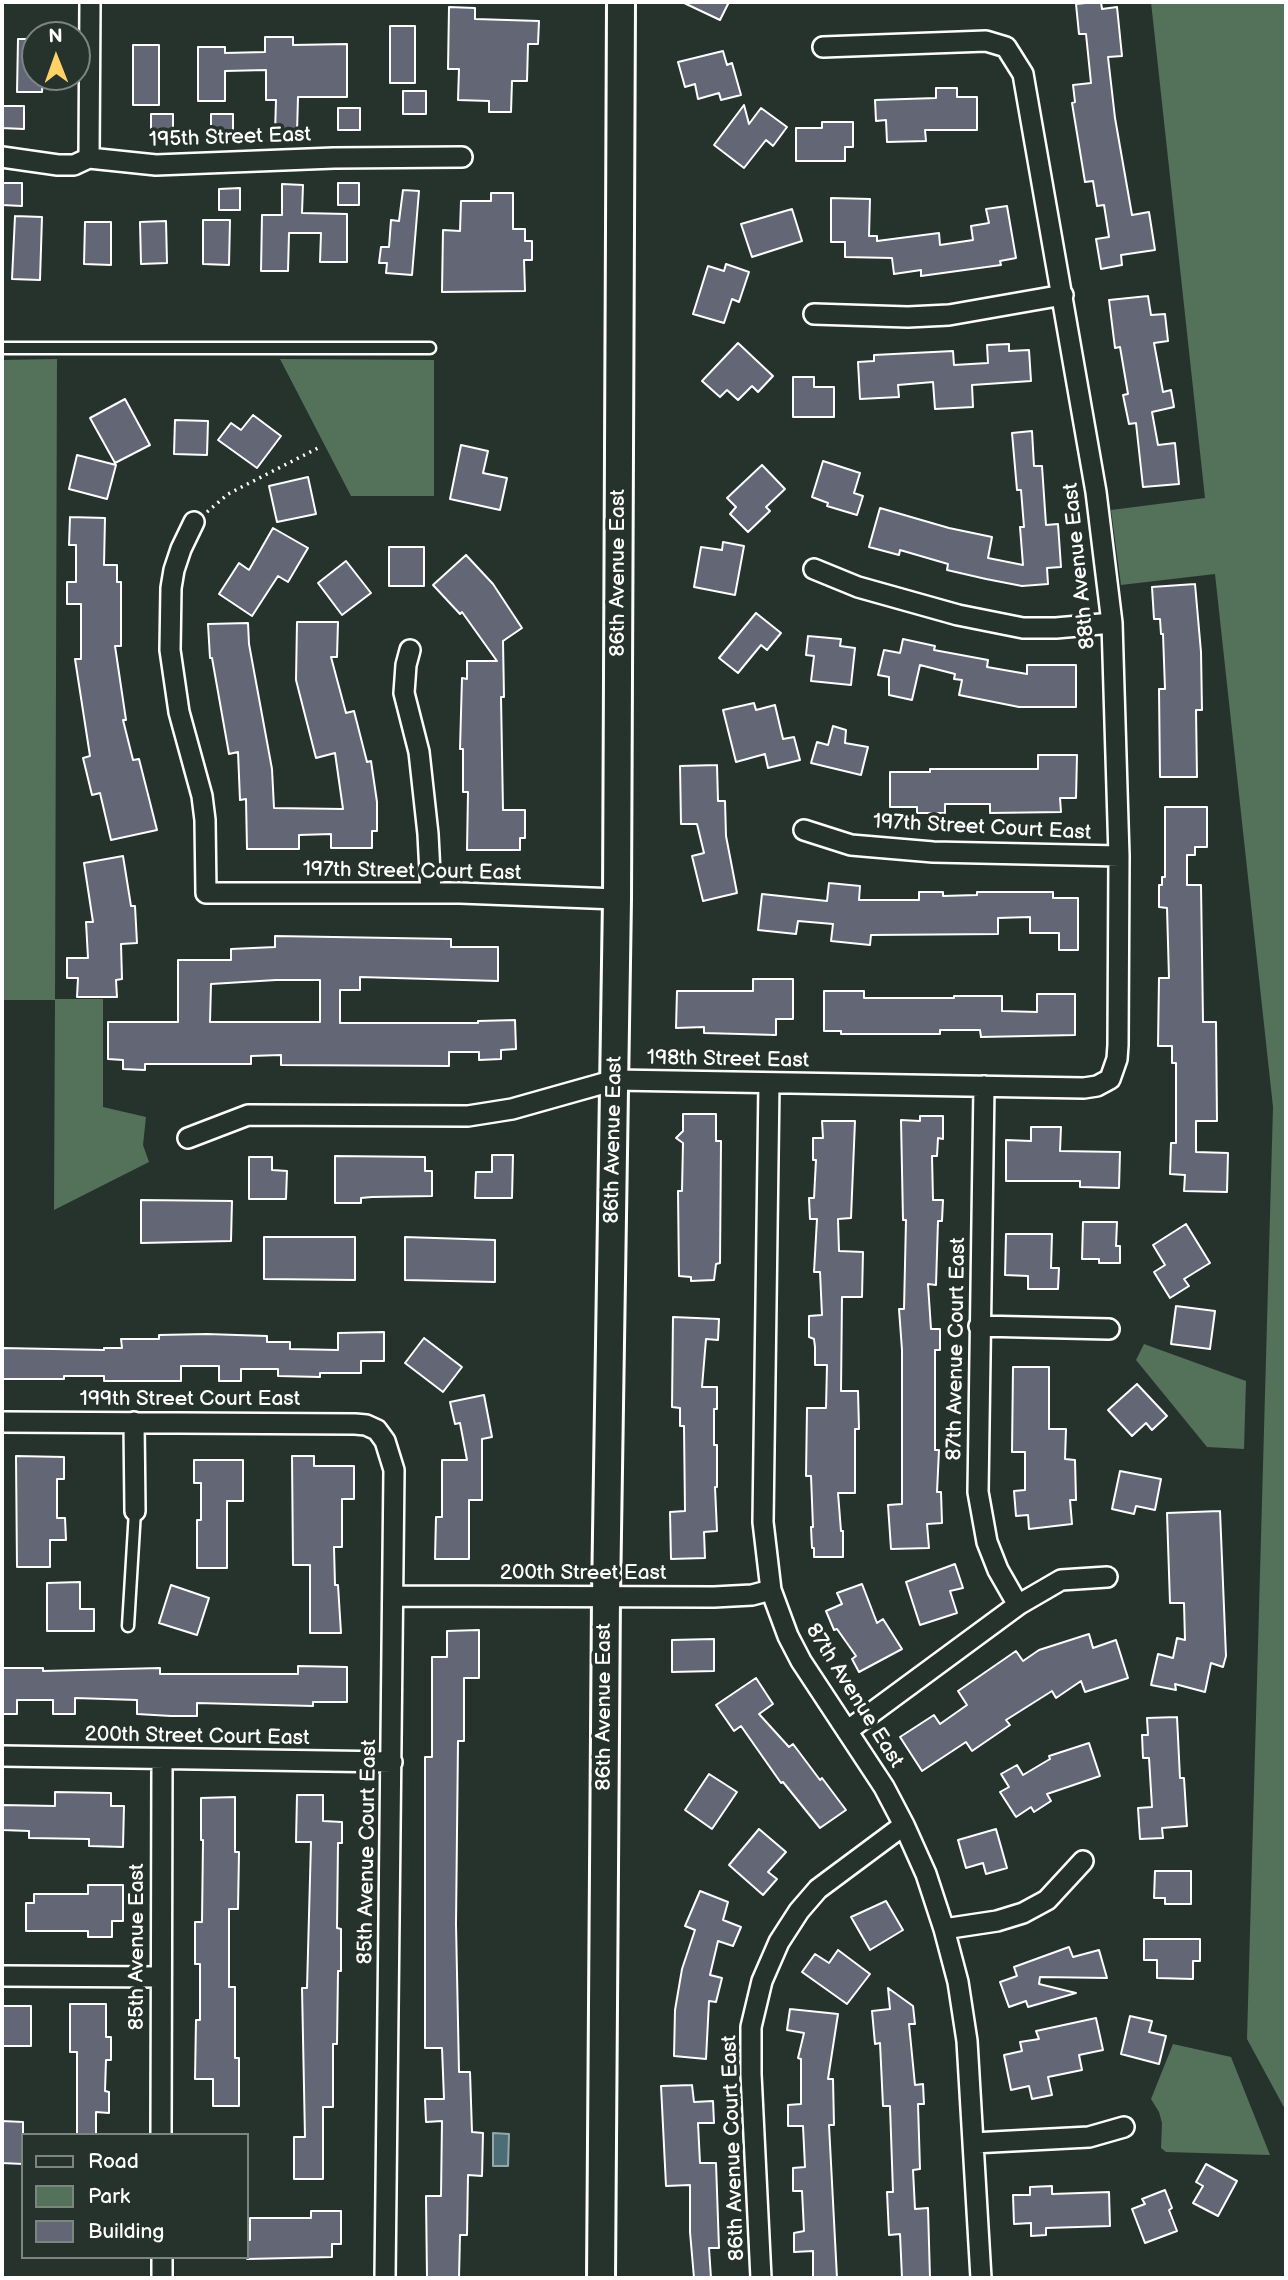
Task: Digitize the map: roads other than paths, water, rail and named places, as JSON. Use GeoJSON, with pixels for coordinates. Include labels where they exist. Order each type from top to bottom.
{"type":"FeatureCollection","features":[{"type":"Feature","properties":{"kind":"street"},"geometry":{"type":"LineString","coordinates":[[89,158],[90,2]]}},
{"type":"Feature","properties":{"kind":"street","name":"86th Avenue East"},"geometry":{"type":"LineString","coordinates":[[601,2278],[606,1596],[617,899],[621,2]]}},
{"type":"Feature","properties":{"kind":"street","name":"88th Avenue East"},"geometry":{"type":"LineString","coordinates":[[823,47],[986,41],[1006,47],[1023,74],[1096,492],[1112,623],[1119,856],[1118,1045],[1115,1070],[1106,1081]]}},
{"type":"Feature","properties":{"kind":"street","name":"195th Street East"},"geometry":{"type":"LineString","coordinates":[[2,157],[58,165],[74,165],[89,158],[156,165],[334,158],[462,157]]}},
{"type":"Feature","properties":{"kind":"street"},"geometry":{"type":"LineString","coordinates":[[814,314],[908,317],[949,315],[1063,295]]}},
{"type":"Feature","properties":{"kind":"street","name":"197th Street Court East"},"geometry":{"type":"LineString","coordinates":[[194,522],[174,570],[170,650],[179,712],[202,796],[206,893],[431,893],[617,899]]}},
{"type":"Feature","properties":{"kind":"street"},"geometry":{"type":"LineString","coordinates":[[814,569],[858,587],[958,615],[1023,628],[1112,623]]}},
{"type":"Feature","properties":{"kind":"street"},"geometry":{"type":"LineString","coordinates":[[410,650],[404,693],[419,752],[431,893]]}},
{"type":"Feature","properties":{"kind":"street","name":"197th Street Court East"},"geometry":{"type":"LineString","coordinates":[[804,830],[851,845],[933,852],[1119,856]]}},
{"type":"Feature","properties":{"kind":"street","name":"198th Street East"},"geometry":{"type":"LineString","coordinates":[[188,1138],[247,1115],[468,1116],[512,1109],[615,1080],[1083,1088],[1097,1086],[1106,1081]]}},
{"type":"Feature","properties":{"kind":"street","name":"87th Avenue East"},"geometry":{"type":"LineString","coordinates":[[769,1083],[763,1522],[771,1590],[788,1636],[801,1661],[884,1787],[904,1825],[926,1874],[944,1929],[958,1982],[967,2041],[981,2278]]}},
{"type":"Feature","properties":{"kind":"street","name":"87th Avenue Court East"},"geometry":{"type":"LineString","coordinates":[[984,1086],[978,1492],[987,1542],[998,1570],[1018,1605]]}},
{"type":"Feature","properties":{"kind":"street"},"geometry":{"type":"LineString","coordinates":[[979,1326],[1109,1329]]}},
{"type":"Feature","properties":{"kind":"street","name":"199th Street Court East"},"geometry":{"type":"LineString","coordinates":[[2,1422],[355,1423],[377,1430]]}},
{"type":"Feature","properties":{"kind":"street"},"geometry":{"type":"LineString","coordinates":[[134,1422],[135,1511]]}},
{"type":"Feature","properties":{"kind":"street","name":"85th Avenue Court East"},"geometry":{"type":"LineString","coordinates":[[377,1430],[385,1441],[394,1471],[385,2278]]}},
{"type":"Feature","properties":{"kind":"street"},"geometry":{"type":"LineString","coordinates":[[848,1731],[1018,1605],[1060,1580],[1107,1577]]}},
{"type":"Feature","properties":{"kind":"street","name":"200th Street East"},"geometry":{"type":"LineString","coordinates":[[393,1596],[714,1597],[752,1595],[771,1590]]}},
{"type":"Feature","properties":{"kind":"street","name":"200th Street Court East"},"geometry":{"type":"LineString","coordinates":[[2,1756],[391,1762]]}},
{"type":"Feature","properties":{"kind":"street","name":"85th Avenue East"},"geometry":{"type":"LineString","coordinates":[[161,2133],[162,1760]]}},
{"type":"Feature","properties":{"kind":"street","name":"86th Avenue Court East"},"geometry":{"type":"LineString","coordinates":[[761,2278],[751,2027],[762,1981],[779,1942],[799,1911],[818,1889],[904,1825]]}},
{"type":"Feature","properties":{"kind":"street"},"geometry":{"type":"LineString","coordinates":[[944,1929],[997,1921],[1023,1913],[1047,1900],[1083,1861]]}},
{"type":"Feature","properties":{"kind":"street"},"geometry":{"type":"LineString","coordinates":[[2,1976],[160,1977]]}},
{"type":"Feature","properties":{"kind":"street"},"geometry":{"type":"LineString","coordinates":[[973,2143],[1089,2137],[1124,2127]]}},
{"type":"Feature","properties":{"kind":"street"},"geometry":{"type":"LineString","coordinates":[[162,2259],[162,2278]]}},
{"type":"Feature","properties":{"kind":"lane"},"geometry":{"type":"LineString","coordinates":[[2,348],[430,348]]}},
{"type":"Feature","properties":{"kind":"lane"},"geometry":{"type":"LineString","coordinates":[[128,1626],[135,1511]]}},
{"type":"Feature","properties":{"kind":"water"},"geometry":{"type":"Polygon","coordinates":[[[493,2133],[509,2134],[508,2166],[493,2166],[493,2133]]]}}]}
